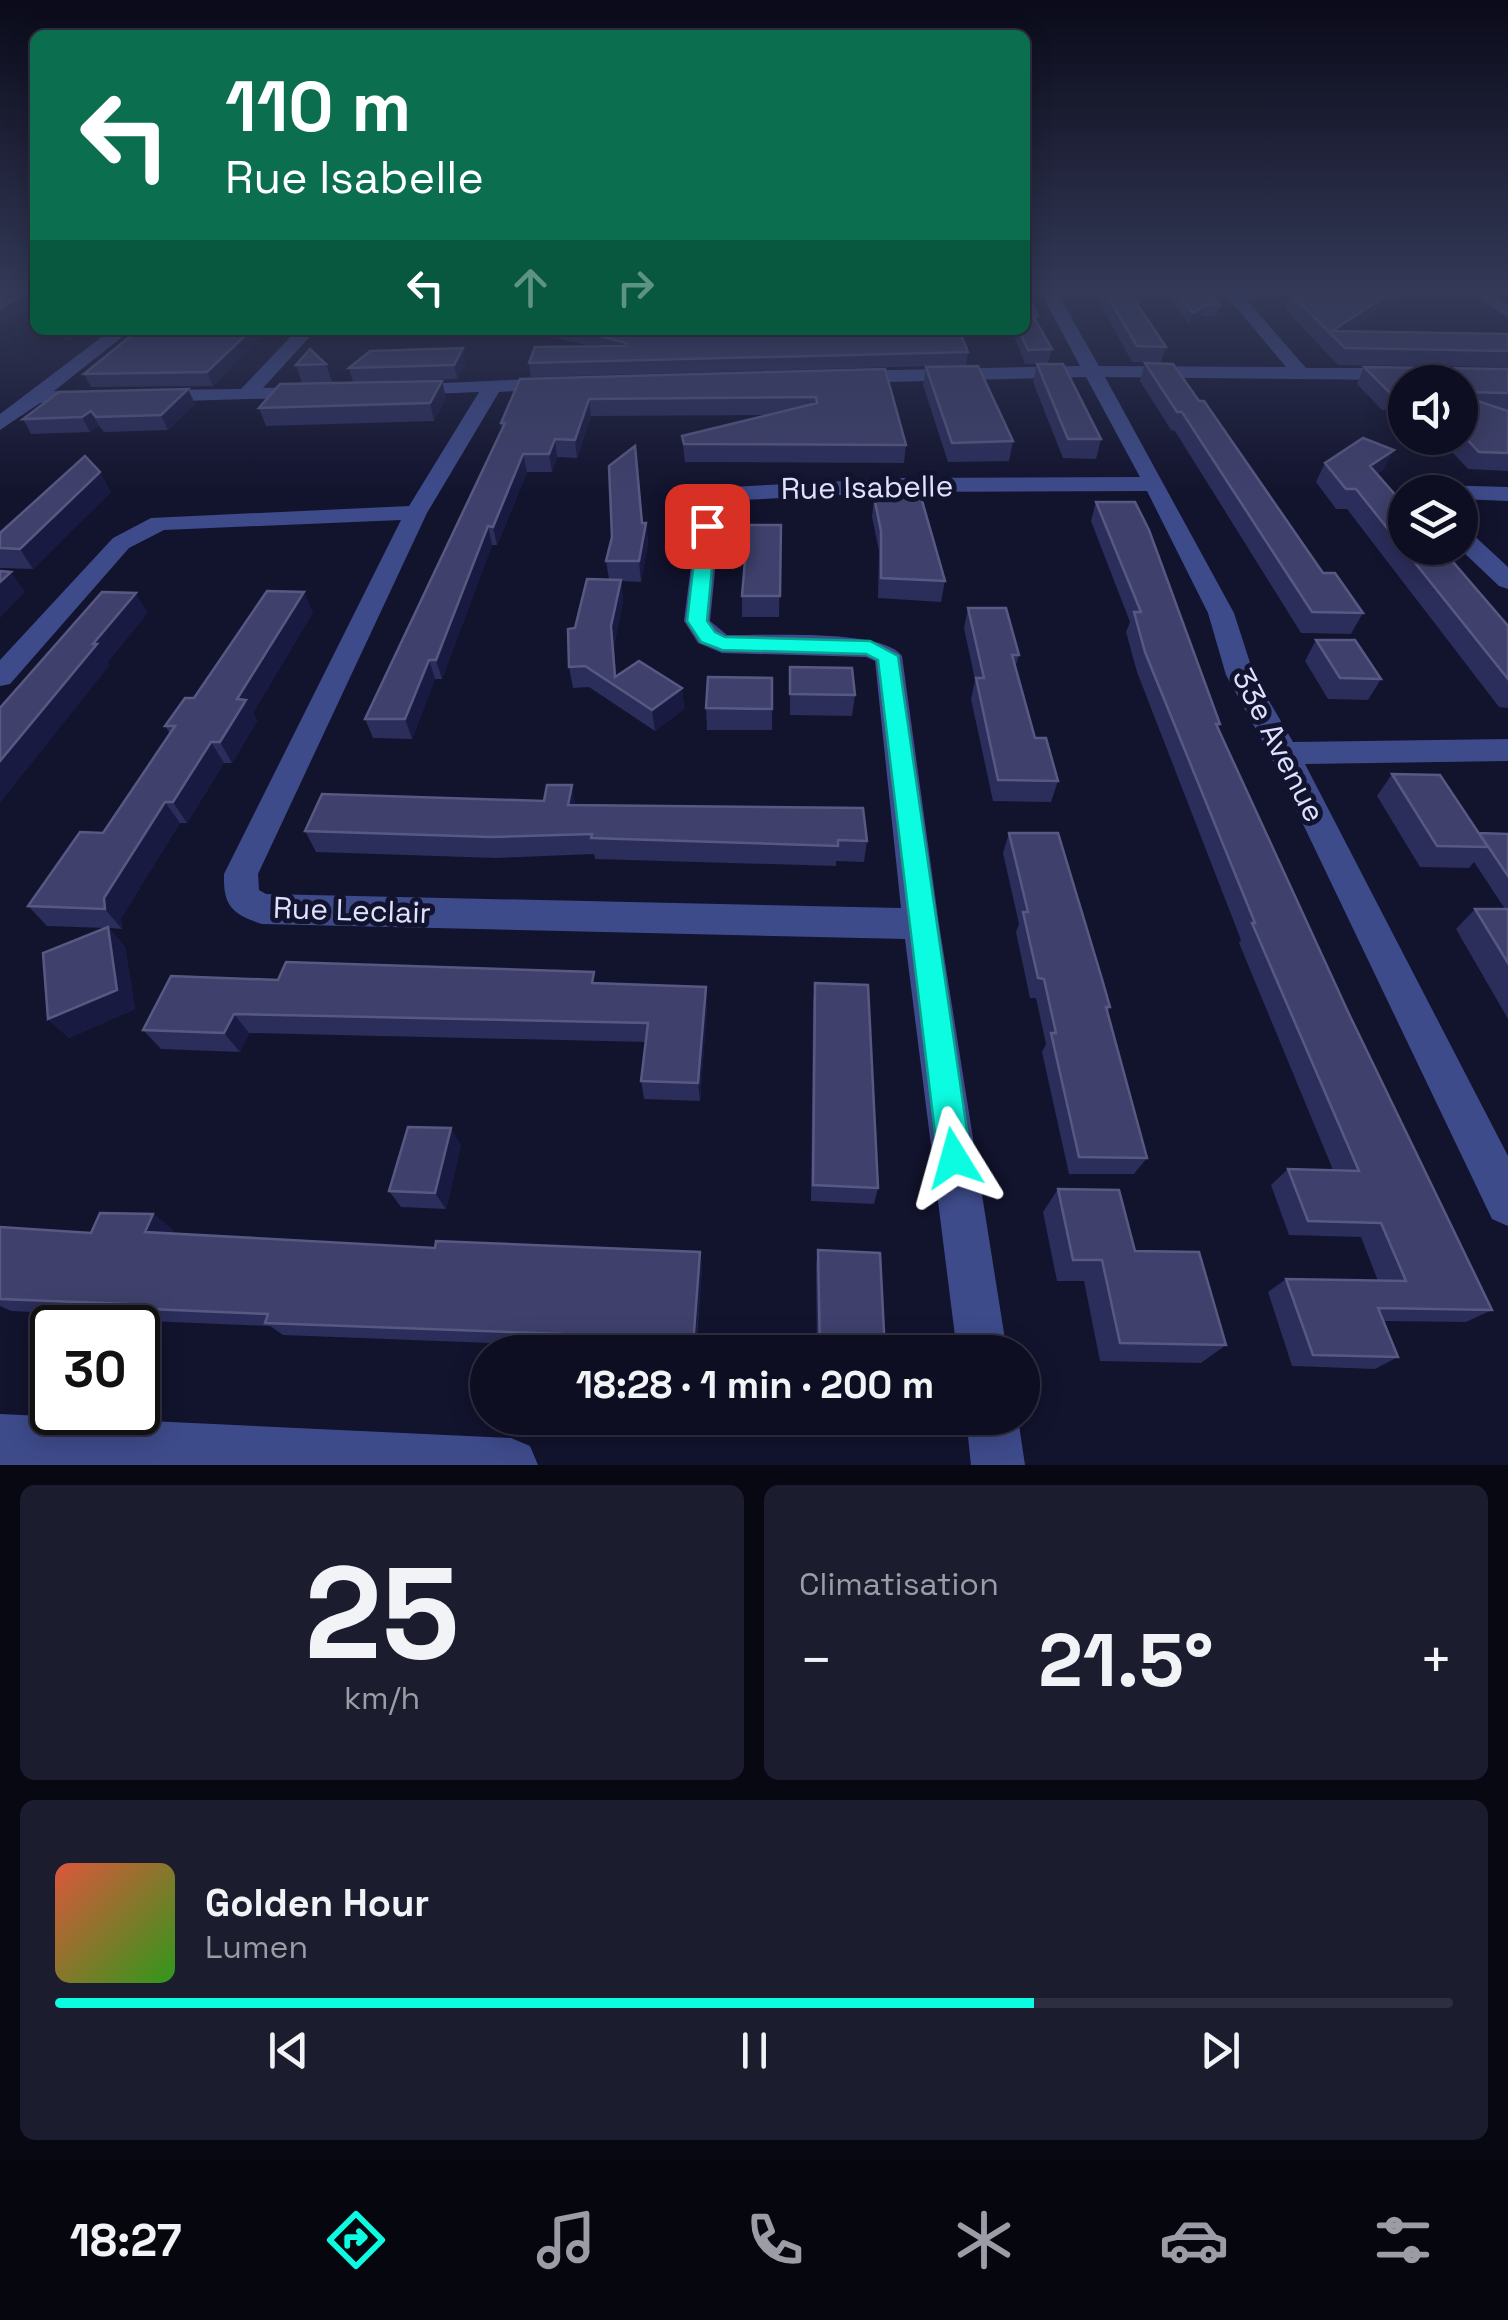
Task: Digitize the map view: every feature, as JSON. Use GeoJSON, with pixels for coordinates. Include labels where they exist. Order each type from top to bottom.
{"type":"FeatureCollection","features":[{"type":"Feature","properties":{"kind":"street"},"geometry":{"type":"LineString","coordinates":[[0,424],[86,357]]}},
{"type":"Feature","properties":{"kind":"street"},"geometry":{"type":"LineString","coordinates":[[246,395],[281,357]]}},
{"type":"Feature","properties":{"kind":"street","name":"33e Avenue"},"geometry":{"type":"LineString","coordinates":[[1082,357],[1155,484],[1220,613],[1240,675],[1284,752],[1508,1204]]}},
{"type":"Feature","properties":{"kind":"street"},"geometry":{"type":"LineString","coordinates":[[1288,357],[1301,373]]}},
{"type":"Feature","properties":{"kind":"street"},"geometry":{"type":"LineString","coordinates":[[832,378],[1092,372],[1388,375]]}},
{"type":"Feature","properties":{"kind":"street"},"geometry":{"type":"LineString","coordinates":[[383,390],[573,384]]}},
{"type":"Feature","properties":{"kind":"street","name":"Rue Leclair"},"geometry":{"type":"LineString","coordinates":[[493,385],[416,513],[241,874],[241,898],[262,909],[921,924]]}},
{"type":"Feature","properties":{"kind":"street"},"geometry":{"type":"LineString","coordinates":[[35,397],[328,392]]}},
{"type":"Feature","properties":{"kind":"street","name":"Rue Isabelle"},"geometry":{"type":"LineString","coordinates":[[980,1335],[921,924],[888,656],[870,648],[722,644],[708,637],[697,621],[710,495],[902,485],[1155,484]]}},
{"type":"Feature","properties":{"kind":"street"},"geometry":{"type":"LineString","coordinates":[[1478,493],[1508,494]]}},
{"type":"Feature","properties":{"kind":"street"},"geometry":{"type":"LineString","coordinates":[[0,677],[121,542],[159,523],[416,513]]}},
{"type":"Feature","properties":{"kind":"street"},"geometry":{"type":"LineString","coordinates":[[1478,553],[1508,582]]}},
{"type":"Feature","properties":{"kind":"street"},"geometry":{"type":"LineString","coordinates":[[1284,752],[1508,750]]}},
{"type":"Feature","properties":{"kind":"street"},"geometry":{"type":"LineString","coordinates":[[994,1435],[998,1465]]}},
{"type":"Feature","properties":{"kind":"street"},"geometry":{"type":"LineString","coordinates":[[0,1440],[511,1465]]}},
{"type":"Feature","properties":{"kind":"building"},"geometry":{"type":"Polygon","coordinates":[[[104,357],[222,357],[207,372],[84,374],[104,357]]]}},
{"type":"Feature","properties":{"kind":"building"},"geometry":{"type":"Polygon","coordinates":[[[303,357],[319,357],[326,364],[296,365],[303,357]]]}},
{"type":"Feature","properties":{"kind":"building"},"geometry":{"type":"Polygon","coordinates":[[[362,357],[458,357],[454,365],[349,368],[362,357]]]}},
{"type":"Feature","properties":{"kind":"building"},"geometry":{"type":"Polygon","coordinates":[[[531,357],[754,357],[529,363],[531,357]]]}},
{"type":"Feature","properties":{"kind":"building"},"geometry":{"type":"Polygon","coordinates":[[[1145,363],[1173,364],[1199,401],[1204,401],[1323,573],[1335,573],[1363,613],[1312,612],[1182,412],[1177,412],[1145,363]]]}},
{"type":"Feature","properties":{"kind":"building"},"geometry":{"type":"Polygon","coordinates":[[[1037,364],[1063,364],[1101,439],[1068,439],[1037,364]]]}},
{"type":"Feature","properties":{"kind":"building"},"geometry":{"type":"Polygon","coordinates":[[[978,366],[1013,441],[952,443],[926,367],[978,366]]]}},
{"type":"Feature","properties":{"kind":"building"},"geometry":{"type":"Polygon","coordinates":[[[1364,367],[1388,367],[1388,391],[1364,367]]]}},
{"type":"Feature","properties":{"kind":"building"},"geometry":{"type":"Polygon","coordinates":[[[885,369],[906,445],[684,444],[682,436],[817,403],[816,397],[589,399],[575,440],[555,439],[549,454],[523,454],[493,527],[488,526],[436,660],[429,660],[405,719],[365,719],[505,423],[501,423],[520,379],[885,369]]]}},
{"type":"Feature","properties":{"kind":"building"},"geometry":{"type":"Polygon","coordinates":[[[1478,369],[1508,369],[1508,393],[1478,392],[1478,369]]]}},
{"type":"Feature","properties":{"kind":"building"},"geometry":{"type":"Polygon","coordinates":[[[442,381],[430,403],[259,408],[280,384],[442,381]]]}},
{"type":"Feature","properties":{"kind":"building"},"geometry":{"type":"Polygon","coordinates":[[[188,389],[161,415],[96,417],[91,411],[82,417],[23,419],[59,392],[188,389]]]}},
{"type":"Feature","properties":{"kind":"building"},"geometry":{"type":"Polygon","coordinates":[[[1478,401],[1508,411],[1508,453],[1479,452],[1478,401]]]}},
{"type":"Feature","properties":{"kind":"building"},"geometry":{"type":"Polygon","coordinates":[[[1363,438],[1388,448],[1388,454],[1370,466],[1388,487],[1388,529],[1356,489],[1346,489],[1325,463],[1363,438]]]}},
{"type":"Feature","properties":{"kind":"building"},"geometry":{"type":"Polygon","coordinates":[[[635,446],[642,523],[646,523],[639,561],[606,561],[612,537],[609,466],[635,446]]]}},
{"type":"Feature","properties":{"kind":"building"},"geometry":{"type":"Polygon","coordinates":[[[85,456],[100,472],[20,549],[0,548],[0,533],[85,456]]]}},
{"type":"Feature","properties":{"kind":"building"},"geometry":{"type":"Polygon","coordinates":[[[874,497],[921,497],[945,581],[881,578],[881,531],[874,497]]]}},
{"type":"Feature","properties":{"kind":"building"},"geometry":{"type":"Polygon","coordinates":[[[1096,502],[1135,502],[1149,530],[1220,724],[1216,724],[1349,1014],[1492,1310],[1378,1308],[1398,1357],[1313,1355],[1286,1279],[1406,1281],[1381,1223],[1308,1221],[1288,1169],[1359,1171],[1252,923],[1145,652],[1134,612],[1141,612],[1096,502]]]}},
{"type":"Feature","properties":{"kind":"building"},"geometry":{"type":"Polygon","coordinates":[[[748,525],[781,525],[780,596],[742,596],[748,525]]]}},
{"type":"Feature","properties":{"kind":"building"},"geometry":{"type":"Polygon","coordinates":[[[1417,565],[1456,565],[1508,626],[1508,679],[1417,565]]]}},
{"type":"Feature","properties":{"kind":"building"},"geometry":{"type":"Polygon","coordinates":[[[587,579],[621,580],[611,626],[615,677],[639,661],[682,688],[652,710],[585,666],[569,667],[568,629],[575,628],[587,579]]]}},
{"type":"Feature","properties":{"kind":"building"},"geometry":{"type":"Polygon","coordinates":[[[267,591],[304,592],[237,699],[246,700],[220,742],[211,742],[173,802],[165,802],[104,898],[105,909],[28,906],[80,832],[103,833],[175,726],[165,726],[185,698],[194,698],[267,591]]]}},
{"type":"Feature","properties":{"kind":"building"},"geometry":{"type":"Polygon","coordinates":[[[102,592],[136,593],[0,761],[0,708],[102,592]]]}},
{"type":"Feature","properties":{"kind":"building"},"geometry":{"type":"Polygon","coordinates":[[[968,608],[1006,608],[1019,655],[1012,655],[1035,738],[1046,738],[1058,781],[998,780],[976,678],[984,678],[968,608]]]}},
{"type":"Feature","properties":{"kind":"building"},"geometry":{"type":"Polygon","coordinates":[[[1316,640],[1355,640],[1381,679],[1340,678],[1316,640]]]}},
{"type":"Feature","properties":{"kind":"building"},"geometry":{"type":"Polygon","coordinates":[[[790,667],[852,668],[855,695],[790,694],[790,667]]]}},
{"type":"Feature","properties":{"kind":"building"},"geometry":{"type":"Polygon","coordinates":[[[708,677],[772,678],[772,709],[706,708],[708,677]]]}},
{"type":"Feature","properties":{"kind":"building"},"geometry":{"type":"Polygon","coordinates":[[[1392,774],[1440,775],[1488,847],[1437,846],[1392,774]]]}},
{"type":"Feature","properties":{"kind":"building"},"geometry":{"type":"Polygon","coordinates":[[[547,785],[572,785],[568,805],[863,808],[867,841],[838,840],[838,846],[591,838],[592,834],[490,837],[305,831],[322,794],[544,801],[547,785]]]}},
{"type":"Feature","properties":{"kind":"building"},"geometry":{"type":"Polygon","coordinates":[[[1009,833],[1058,833],[1110,1007],[1106,1007],[1147,1158],[1079,1157],[1051,1033],[1056,1033],[1044,979],[1038,978],[1023,912],[1028,912],[1009,833]]]}},
{"type":"Feature","properties":{"kind":"building"},"geometry":{"type":"Polygon","coordinates":[[[1479,833],[1508,834],[1508,876],[1479,833]]]}},
{"type":"Feature","properties":{"kind":"building"},"geometry":{"type":"Polygon","coordinates":[[[1475,909],[1508,909],[1508,963],[1475,909]]]}},
{"type":"Feature","properties":{"kind":"building"},"geometry":{"type":"Polygon","coordinates":[[[108,927],[117,990],[48,1019],[43,953],[108,927]]]}},
{"type":"Feature","properties":{"kind":"building"},"geometry":{"type":"Polygon","coordinates":[[[286,962],[594,972],[592,983],[706,987],[698,1083],[641,1081],[648,1023],[234,1014],[224,1033],[143,1030],[171,976],[278,980],[286,962]]]}},
{"type":"Feature","properties":{"kind":"building"},"geometry":{"type":"Polygon","coordinates":[[[815,983],[868,985],[878,1188],[813,1185],[815,983]]]}},
{"type":"Feature","properties":{"kind":"building"},"geometry":{"type":"Polygon","coordinates":[[[408,1127],[451,1128],[435,1193],[389,1191],[408,1127]]]}},
{"type":"Feature","properties":{"kind":"building"},"geometry":{"type":"Polygon","coordinates":[[[1058,1189],[1119,1190],[1135,1251],[1199,1252],[1226,1345],[1120,1343],[1102,1260],[1073,1260],[1058,1189]]]}},
{"type":"Feature","properties":{"kind":"building"},"geometry":{"type":"Polygon","coordinates":[[[100,1213],[153,1214],[145,1232],[435,1248],[436,1241],[700,1252],[694,1335],[562,1335],[265,1323],[268,1314],[0,1299],[0,1227],[91,1233],[100,1213]]]}},
{"type":"Feature","properties":{"kind":"building"},"geometry":{"type":"Polygon","coordinates":[[[818,1250],[880,1253],[884,1335],[820,1335],[818,1250]]]}},
{"type":"Feature","properties":{"kind":"route"},"geometry":{"type":"LineString","coordinates":[[707,526],[697,621],[708,637],[722,644],[870,648],[888,656],[954,1158]]}}]}
